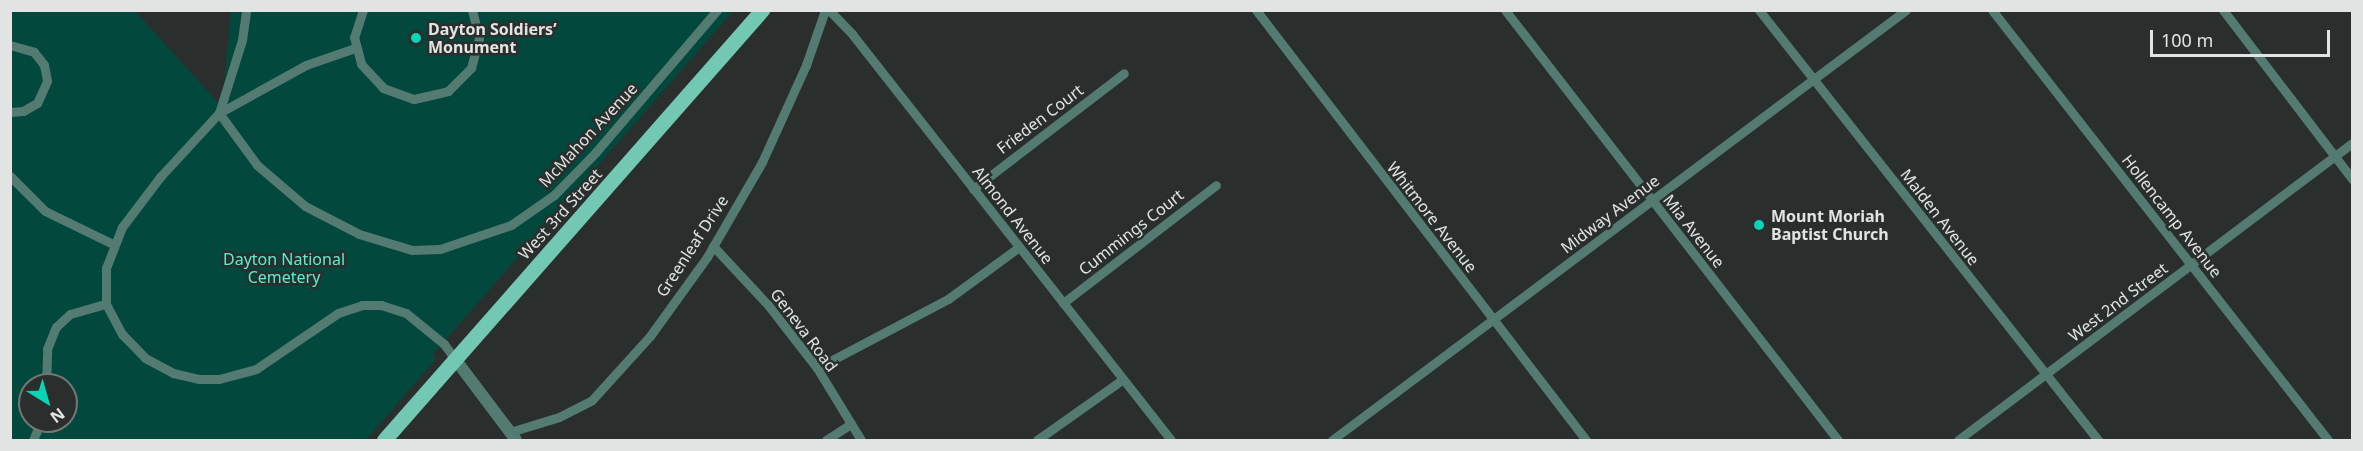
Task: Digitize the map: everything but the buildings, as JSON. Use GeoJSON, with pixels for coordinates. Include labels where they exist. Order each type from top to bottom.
{"type":"FeatureCollection","features":[{"type":"Feature","properties":{"kind":"main road","name":"West 3rd Street"},"geometry":{"type":"LineString","coordinates":[[384,441],[762,10]]}},
{"type":"Feature","properties":{"kind":"street"},"geometry":{"type":"LineString","coordinates":[[219,113],[242,40],[246,10]]}},
{"type":"Feature","properties":{"kind":"street"},"geometry":{"type":"LineString","coordinates":[[363,10],[356,28],[355,48],[361,64],[382,88],[414,99],[434,97],[455,86],[474,61],[479,38],[471,10]]}},
{"type":"Feature","properties":{"kind":"street","name":"McMahon Avenue"},"geometry":{"type":"LineString","coordinates":[[219,113],[257,165],[305,206],[359,234],[412,250],[440,249],[511,225],[554,195],[603,144],[717,10]]}},
{"type":"Feature","properties":{"kind":"street","name":"Almond Avenue"},"geometry":{"type":"LineString","coordinates":[[827,10],[973,189],[1170,441]]}},
{"type":"Feature","properties":{"kind":"street","name":"Greenleaf Drive"},"geometry":{"type":"LineString","coordinates":[[513,436],[571,412],[601,392],[650,336],[713,246],[779,125],[827,10]]}},
{"type":"Feature","properties":{"kind":"street","name":"Whitmore Avenue"},"geometry":{"type":"LineString","coordinates":[[1256,10],[1586,441]]}},
{"type":"Feature","properties":{"kind":"street","name":"Mia Avenue"},"geometry":{"type":"LineString","coordinates":[[1505,10],[1838,441]]}},
{"type":"Feature","properties":{"kind":"street","name":"Malden Avenue"},"geometry":{"type":"LineString","coordinates":[[1759,10],[2098,441]]}},
{"type":"Feature","properties":{"kind":"street","name":"Midway Avenue"},"geometry":{"type":"LineString","coordinates":[[1332,441],[1906,10]]}},
{"type":"Feature","properties":{"kind":"street","name":"Hollencamp Avenue"},"geometry":{"type":"LineString","coordinates":[[1992,10],[2328,441]]}},
{"type":"Feature","properties":{"kind":"street"},"geometry":{"type":"LineString","coordinates":[[2223,10],[2352,179]]}},
{"type":"Feature","properties":{"kind":"street"},"geometry":{"type":"LineString","coordinates":[[10,45],[34,52],[44,65],[47,81],[37,103],[23,111],[10,112]]}},
{"type":"Feature","properties":{"kind":"street"},"geometry":{"type":"LineString","coordinates":[[355,48],[306,65],[219,113],[137,204],[113,244],[106,268],[106,304],[122,334],[145,358],[173,374],[199,379],[219,379],[256,369],[338,313],[362,305],[381,305],[406,313],[444,344],[513,436]]}},
{"type":"Feature","properties":{"kind":"street","name":"Frieden Court"},"geometry":{"type":"LineString","coordinates":[[973,189],[1124,73]]}},
{"type":"Feature","properties":{"kind":"street","name":"West 2nd Street"},"geometry":{"type":"LineString","coordinates":[[1958,441],[2352,143]]}},
{"type":"Feature","properties":{"kind":"street"},"geometry":{"type":"LineString","coordinates":[[10,176],[45,211],[113,244]]}},
{"type":"Feature","properties":{"kind":"street","name":"Cummings Court"},"geometry":{"type":"LineString","coordinates":[[1063,303],[1216,185]]}},
{"type":"Feature","properties":{"kind":"street","name":"Geneva Road"},"geometry":{"type":"LineString","coordinates":[[713,246],[768,305],[817,368],[861,441]]}},
{"type":"Feature","properties":{"kind":"street"},"geometry":{"type":"LineString","coordinates":[[817,368],[939,304],[1019,247]]}},
{"type":"Feature","properties":{"kind":"street"},"geometry":{"type":"LineString","coordinates":[[46,373],[47,349],[60,322],[76,311],[106,304]]}},
{"type":"Feature","properties":{"kind":"street"},"geometry":{"type":"LineString","coordinates":[[1037,441],[1123,380]]}},
{"type":"Feature","properties":{"kind":"street"},"geometry":{"type":"LineString","coordinates":[[826,441],[851,424]]}},
{"type":"Feature","properties":{"kind":"green space","name":"Dayton National Cemetery"},"geometry":{"type":"Polygon","coordinates":[[[10,11],[135,11],[222,107],[231,11],[733,11],[432,355],[436,359],[366,440],[11,440],[10,11]]]}},
{"type":"Feature","properties":{"kind":"place","name":"Dayton Soldiers’ Monument"},"geometry":{"type":"Point","coordinates":[416,38]}},
{"type":"Feature","properties":{"kind":"place","name":"Mount Moriah Baptist Church"},"geometry":{"type":"Point","coordinates":[1759,225]}}]}
